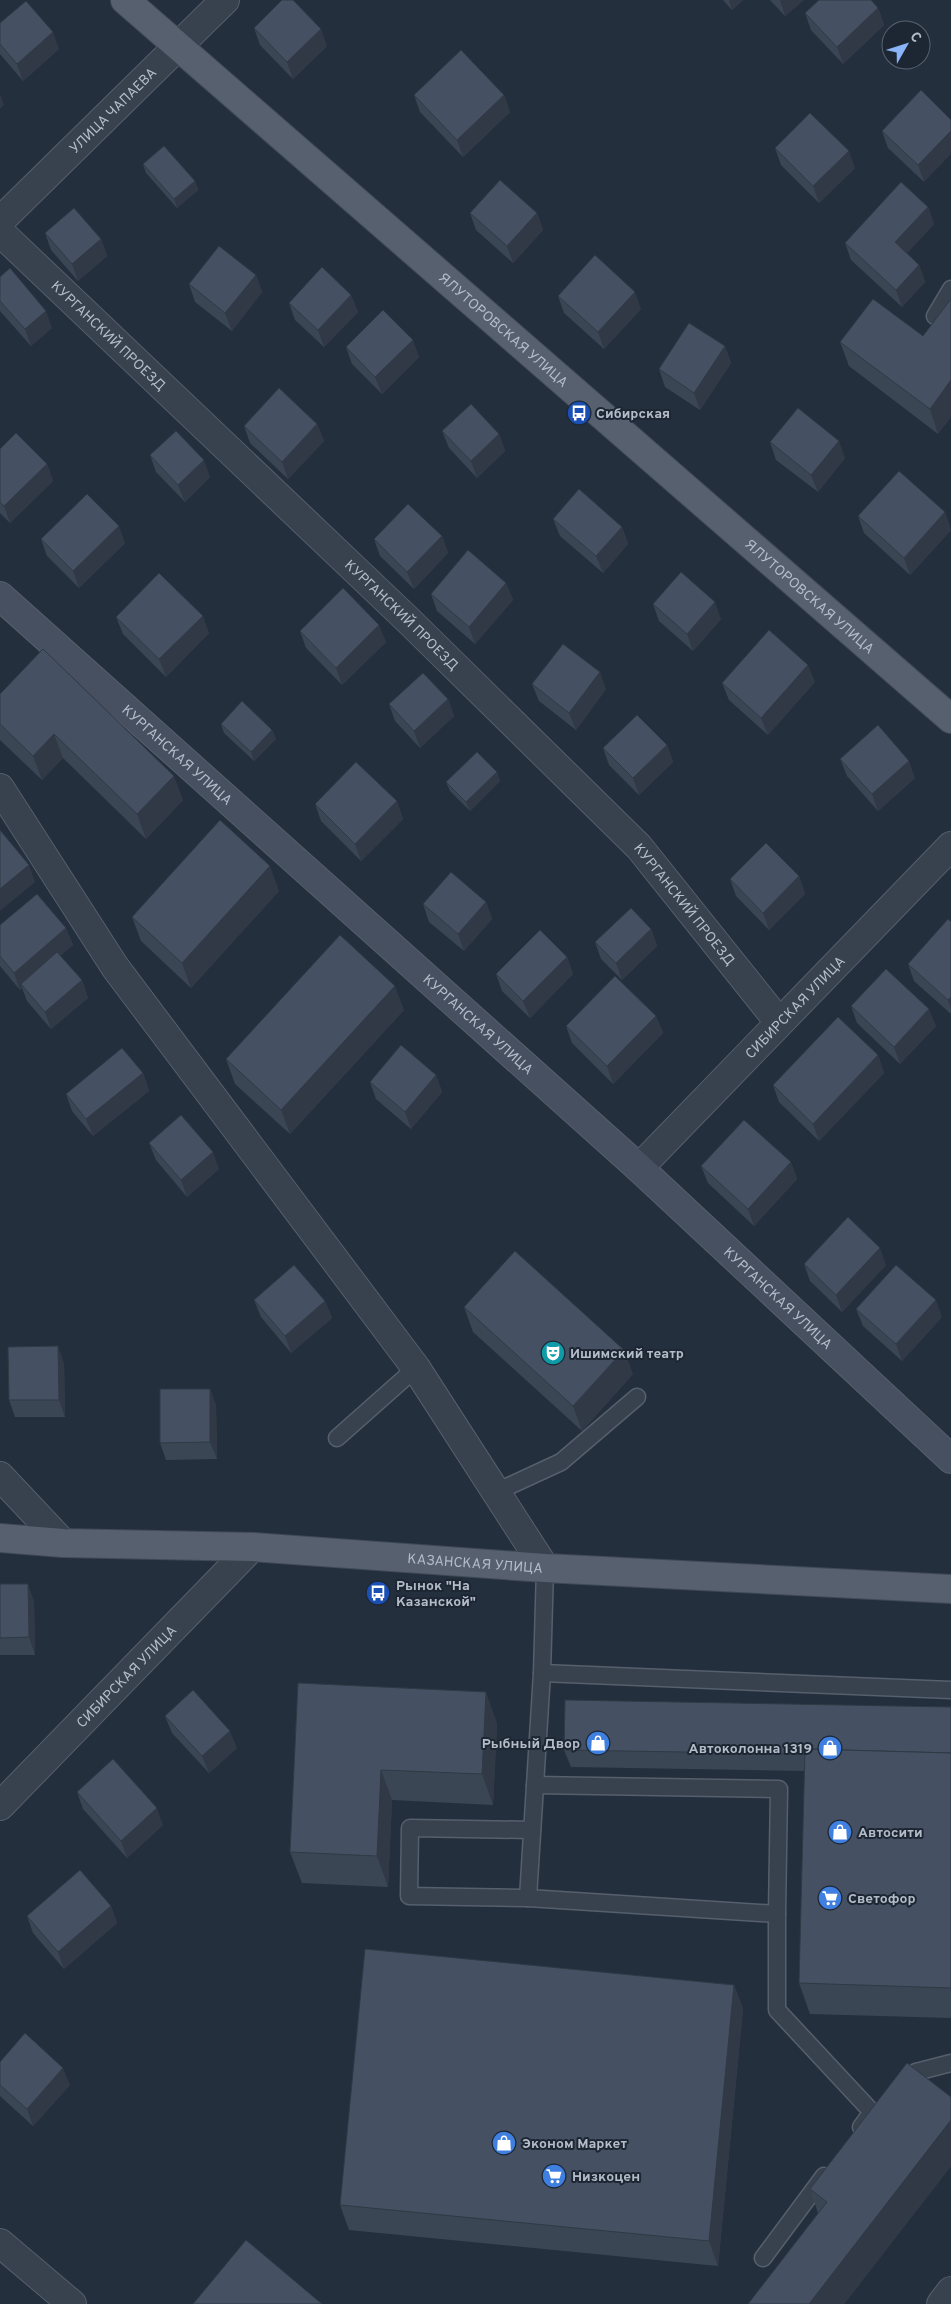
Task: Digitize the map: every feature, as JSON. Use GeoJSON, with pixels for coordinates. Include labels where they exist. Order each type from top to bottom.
{"type":"FeatureCollection","features":[{"type":"Feature","properties":{"kind":"main road","name":"ЯЛУТОРОВСКАЯ УЛИЦА"},"geometry":{"type":"LineString","coordinates":[[125,0],[179,45],[951,719]]}},
{"type":"Feature","properties":{"kind":"main road","name":"КУРГАНСКАЯ УЛИЦА"},"geometry":{"type":"LineString","coordinates":[[0,596],[639,1168],[951,1459]]}},
{"type":"Feature","properties":{"kind":"main road","name":"КАЗАНСКАЯ УЛИЦА"},"geometry":{"type":"LineString","coordinates":[[0,1538],[63,1543],[252,1547],[545,1568],[951,1589]]}},
{"type":"Feature","properties":{"kind":"street","name":"УЛИЦА ЧАПАЕВА"},"geometry":{"type":"LineString","coordinates":[[0,221],[225,0]]}},
{"type":"Feature","properties":{"kind":"street","name":"КУРГАНСКИЙ ПРОЕЗД"},"geometry":{"type":"LineString","coordinates":[[0,232],[407,619],[639,847],[779,1022]]}},
{"type":"Feature","properties":{"kind":"street"},"geometry":{"type":"LineString","coordinates":[[0,788],[115,967],[416,1368],[545,1568]]}},
{"type":"Feature","properties":{"kind":"street","name":"СИБИРСКАЯ УЛИЦА"},"geometry":{"type":"LineString","coordinates":[[639,1168],[951,846]]}},
{"type":"Feature","properties":{"kind":"street"},"geometry":{"type":"LineString","coordinates":[[0,1476],[63,1543]]}},
{"type":"Feature","properties":{"kind":"street","name":"СИБИРСКАЯ УЛИЦА"},"geometry":{"type":"LineString","coordinates":[[0,1806],[252,1547]]}},
{"type":"Feature","properties":{"kind":"street"},"geometry":{"type":"LineString","coordinates":[[0,2243],[72,2304]]}},
{"type":"Feature","properties":{"kind":"street"},"geometry":{"type":"LineString","coordinates":[[941,2304],[951,2291]]}},
{"type":"Feature","properties":{"kind":"lane"},"geometry":{"type":"LineString","coordinates":[[935,316],[951,289]]}},
{"type":"Feature","properties":{"kind":"lane"},"geometry":{"type":"LineString","coordinates":[[337,1438],[416,1368]]}},
{"type":"Feature","properties":{"kind":"lane"},"geometry":{"type":"LineString","coordinates":[[496,1492],[562,1462],[637,1398]]}},
{"type":"Feature","properties":{"kind":"lane"},"geometry":{"type":"LineString","coordinates":[[528,1898],[542,1673],[545,1568]]}},
{"type":"Feature","properties":{"kind":"lane"},"geometry":{"type":"LineString","coordinates":[[542,1673],[951,1690]]}},
{"type":"Feature","properties":{"kind":"lane"},"geometry":{"type":"LineString","coordinates":[[535,1785],[779,1789],[777,2010],[872,2112]]}},
{"type":"Feature","properties":{"kind":"lane"},"geometry":{"type":"LineString","coordinates":[[532,1830],[410,1828],[409,1896],[528,1898],[777,1914]]}},
{"type":"Feature","properties":{"kind":"lane"},"geometry":{"type":"LineString","coordinates":[[849,2143],[872,2112],[916,2072],[951,2063]]}},
{"type":"Feature","properties":{"kind":"lane"},"geometry":{"type":"LineString","coordinates":[[763,2258],[832,2166]]}},
{"type":"Feature","properties":{"kind":"building"},"geometry":{"type":"Polygon","coordinates":[[[282,0],[293,0],[321,29],[287,62],[254,28],[282,0]]]}},
{"type":"Feature","properties":{"kind":"building"},"geometry":{"type":"Polygon","coordinates":[[[819,0],[871,0],[878,8],[837,47],[805,13],[819,0]]]}},
{"type":"Feature","properties":{"kind":"building"},"geometry":{"type":"Polygon","coordinates":[[[26,1],[53,32],[17,64],[0,44],[0,23],[26,1]]]}},
{"type":"Feature","properties":{"kind":"building"},"geometry":{"type":"Polygon","coordinates":[[[461,50],[504,95],[457,140],[414,95],[461,50]]]}},
{"type":"Feature","properties":{"kind":"building"},"geometry":{"type":"Polygon","coordinates":[[[921,90],[951,120],[951,131],[918,165],[882,131],[921,90]]]}},
{"type":"Feature","properties":{"kind":"building"},"geometry":{"type":"Polygon","coordinates":[[[810,113],[849,151],[813,186],[775,148],[810,113]]]}},
{"type":"Feature","properties":{"kind":"building"},"geometry":{"type":"Polygon","coordinates":[[[164,146],[195,181],[174,199],[143,164],[164,146]]]}},
{"type":"Feature","properties":{"kind":"building"},"geometry":{"type":"Polygon","coordinates":[[[500,180],[537,213],[507,246],[470,213],[500,180]]]}},
{"type":"Feature","properties":{"kind":"building"},"geometry":{"type":"Polygon","coordinates":[[[901,182],[928,207],[895,242],[919,265],[896,290],[845,243],[901,182]]]}},
{"type":"Feature","properties":{"kind":"building"},"geometry":{"type":"Polygon","coordinates":[[[74,208],[101,239],[72,264],[45,233],[74,208]]]}},
{"type":"Feature","properties":{"kind":"building"},"geometry":{"type":"Polygon","coordinates":[[[219,246],[256,275],[225,313],[189,284],[219,246]]]}},
{"type":"Feature","properties":{"kind":"building"},"geometry":{"type":"Polygon","coordinates":[[[595,255],[635,292],[598,332],[558,296],[595,255]]]}},
{"type":"Feature","properties":{"kind":"building"},"geometry":{"type":"Polygon","coordinates":[[[322,267],[351,295],[318,330],[289,303],[322,267]]]}},
{"type":"Feature","properties":{"kind":"building"},"geometry":{"type":"Polygon","coordinates":[[[10,268],[46,311],[25,329],[0,301],[0,277],[10,268]]]}},
{"type":"Feature","properties":{"kind":"building"},"geometry":{"type":"Polygon","coordinates":[[[873,299],[923,336],[951,299],[951,380],[930,409],[840,342],[873,299]]]}},
{"type":"Feature","properties":{"kind":"building"},"geometry":{"type":"Polygon","coordinates":[[[383,310],[413,340],[375,377],[346,347],[383,310]]]}},
{"type":"Feature","properties":{"kind":"building"},"geometry":{"type":"Polygon","coordinates":[[[689,323],[725,346],[694,393],[659,369],[689,323]]]}},
{"type":"Feature","properties":{"kind":"building"},"geometry":{"type":"Polygon","coordinates":[[[279,388],[317,424],[282,462],[244,426],[279,388]]]}},
{"type":"Feature","properties":{"kind":"building"},"geometry":{"type":"Polygon","coordinates":[[[471,404],[499,434],[471,461],[442,431],[471,404]]]}},
{"type":"Feature","properties":{"kind":"building"},"geometry":{"type":"Polygon","coordinates":[[[798,408],[839,441],[811,475],[770,442],[798,408]]]}},
{"type":"Feature","properties":{"kind":"building"},"geometry":{"type":"Polygon","coordinates":[[[176,431],[204,460],[178,485],[150,455],[176,431]]]}},
{"type":"Feature","properties":{"kind":"building"},"geometry":{"type":"Polygon","coordinates":[[[16,433],[47,464],[4,506],[0,502],[0,449],[16,433]]]}},
{"type":"Feature","properties":{"kind":"building"},"geometry":{"type":"Polygon","coordinates":[[[899,471],[945,512],[904,558],[858,516],[899,471]]]}},
{"type":"Feature","properties":{"kind":"building"},"geometry":{"type":"Polygon","coordinates":[[[579,489],[622,527],[596,556],[553,519],[579,489]]]}},
{"type":"Feature","properties":{"kind":"building"},"geometry":{"type":"Polygon","coordinates":[[[87,494],[119,526],[73,571],[41,539],[87,494]]]}},
{"type":"Feature","properties":{"kind":"building"},"geometry":{"type":"Polygon","coordinates":[[[408,504],[442,536],[407,572],[374,539],[408,504]]]}},
{"type":"Feature","properties":{"kind":"building"},"geometry":{"type":"Polygon","coordinates":[[[468,550],[506,583],[469,627],[431,594],[468,550]]]}},
{"type":"Feature","properties":{"kind":"building"},"geometry":{"type":"Polygon","coordinates":[[[681,572],[715,602],[687,634],[653,604],[681,572]]]}},
{"type":"Feature","properties":{"kind":"building"},"geometry":{"type":"Polygon","coordinates":[[[159,573],[203,616],[159,659],[116,617],[159,573]]]}},
{"type":"Feature","properties":{"kind":"building"},"geometry":{"type":"Polygon","coordinates":[[[343,588],[379,625],[336,668],[300,631],[343,588]]]}},
{"type":"Feature","properties":{"kind":"building"},"geometry":{"type":"Polygon","coordinates":[[[769,630],[808,665],[761,718],[722,683],[769,630]]]}},
{"type":"Feature","properties":{"kind":"building"},"geometry":{"type":"Polygon","coordinates":[[[563,644],[600,672],[569,713],[532,684],[563,644]]]}},
{"type":"Feature","properties":{"kind":"building"},"geometry":{"type":"Polygon","coordinates":[[[43,649],[174,776],[137,814],[54,734],[33,756],[0,724],[0,694],[43,649]]]}},
{"type":"Feature","properties":{"kind":"building"},"geometry":{"type":"Polygon","coordinates":[[[423,673],[448,699],[414,731],[389,704],[423,673]]]}},
{"type":"Feature","properties":{"kind":"building"},"geometry":{"type":"Polygon","coordinates":[[[242,701],[272,730],[251,752],[221,724],[242,701]]]}},
{"type":"Feature","properties":{"kind":"building"},"geometry":{"type":"Polygon","coordinates":[[[637,715],[667,745],[633,778],[603,748],[637,715]]]}},
{"type":"Feature","properties":{"kind":"building"},"geometry":{"type":"Polygon","coordinates":[[[878,725],[909,761],[872,794],[840,759],[878,725]]]}},
{"type":"Feature","properties":{"kind":"building"},"geometry":{"type":"Polygon","coordinates":[[[477,752],[497,772],[466,802],[446,782],[477,752]]]}},
{"type":"Feature","properties":{"kind":"building"},"geometry":{"type":"Polygon","coordinates":[[[356,762],[397,801],[355,844],[315,804],[356,762]]]}},
{"type":"Feature","properties":{"kind":"building"},"geometry":{"type":"Polygon","coordinates":[[[220,820],[270,866],[182,963],[132,917],[220,820]]]}},
{"type":"Feature","properties":{"kind":"building"},"geometry":{"type":"Polygon","coordinates":[[[0,830],[29,865],[0,889],[0,830]]]}},
{"type":"Feature","properties":{"kind":"building"},"geometry":{"type":"Polygon","coordinates":[[[766,843],[799,876],[763,913],[730,879],[766,843]]]}},
{"type":"Feature","properties":{"kind":"building"},"geometry":{"type":"Polygon","coordinates":[[[451,872],[486,902],[458,934],[423,904],[451,872]]]}},
{"type":"Feature","properties":{"kind":"building"},"geometry":{"type":"Polygon","coordinates":[[[37,894],[66,928],[14,973],[0,956],[0,925],[37,894]]]}},
{"type":"Feature","properties":{"kind":"building"},"geometry":{"type":"Polygon","coordinates":[[[631,908],[651,929],[616,963],[595,942],[631,908]]]}},
{"type":"Feature","properties":{"kind":"building"},"geometry":{"type":"Polygon","coordinates":[[[948,919],[951,922],[951,997],[948,1000],[908,964],[948,919]]]}},
{"type":"Feature","properties":{"kind":"building"},"geometry":{"type":"Polygon","coordinates":[[[540,930],[567,957],[523,1001],[496,974],[540,930]]]}},
{"type":"Feature","properties":{"kind":"building"},"geometry":{"type":"Polygon","coordinates":[[[340,935],[395,986],[281,1110],[226,1059],[340,935]]]}},
{"type":"Feature","properties":{"kind":"building"},"geometry":{"type":"Polygon","coordinates":[[[57,952],[82,980],[45,1012],[21,984],[57,952]]]}},
{"type":"Feature","properties":{"kind":"building"},"geometry":{"type":"Polygon","coordinates":[[[886,969],[929,1009],[894,1047],[851,1006],[886,969]]]}},
{"type":"Feature","properties":{"kind":"building"},"geometry":{"type":"Polygon","coordinates":[[[615,976],[656,1016],[607,1066],[566,1026],[615,976]]]}},
{"type":"Feature","properties":{"kind":"building"},"geometry":{"type":"Polygon","coordinates":[[[838,1017],[878,1055],[813,1124],[773,1085],[838,1017]]]}},
{"type":"Feature","properties":{"kind":"building"},"geometry":{"type":"Polygon","coordinates":[[[401,1045],[436,1075],[405,1112],[370,1082],[401,1045]]]}},
{"type":"Feature","properties":{"kind":"building"},"geometry":{"type":"Polygon","coordinates":[[[122,1048],[143,1073],[86,1119],[66,1094],[122,1048]]]}},
{"type":"Feature","properties":{"kind":"building"},"geometry":{"type":"Polygon","coordinates":[[[181,1115],[213,1152],[181,1180],[149,1143],[181,1115]]]}},
{"type":"Feature","properties":{"kind":"building"},"geometry":{"type":"Polygon","coordinates":[[[744,1120],[791,1162],[748,1209],[701,1166],[744,1120]]]}},
{"type":"Feature","properties":{"kind":"building"},"geometry":{"type":"Polygon","coordinates":[[[848,1217],[880,1248],[836,1295],[804,1264],[848,1217]]]}},
{"type":"Feature","properties":{"kind":"building","name":"Ишимский театр"},"geometry":{"type":"Polygon","coordinates":[[[515,1251],[624,1350],[573,1406],[464,1307],[515,1251]]]}},
{"type":"Feature","properties":{"kind":"building"},"geometry":{"type":"Polygon","coordinates":[[[294,1265],[325,1301],[285,1336],[254,1300],[294,1265]]]}},
{"type":"Feature","properties":{"kind":"building"},"geometry":{"type":"Polygon","coordinates":[[[896,1265],[936,1300],[896,1344],[856,1309],[896,1265]]]}},
{"type":"Feature","properties":{"kind":"building"},"geometry":{"type":"Polygon","coordinates":[[[58,1346],[59,1400],[9,1400],[8,1347],[58,1346]]]}},
{"type":"Feature","properties":{"kind":"building"},"geometry":{"type":"Polygon","coordinates":[[[160,1389],[210,1389],[210,1442],[160,1443],[160,1389]]]}},
{"type":"Feature","properties":{"kind":"building"},"geometry":{"type":"Polygon","coordinates":[[[0,1584],[28,1584],[29,1637],[0,1638],[0,1584]]]}},
{"type":"Feature","properties":{"kind":"building"},"geometry":{"type":"Polygon","coordinates":[[[298,1683],[486,1692],[482,1774],[381,1770],[377,1856],[290,1852],[298,1683]]]}},
{"type":"Feature","properties":{"kind":"building"},"geometry":{"type":"Polygon","coordinates":[[[193,1690],[230,1731],[202,1756],[165,1716],[193,1690]]]}},
{"type":"Feature","properties":{"kind":"building"},"geometry":{"type":"Polygon","coordinates":[[[565,1700],[951,1707],[951,1753],[805,1749],[805,1754],[564,1750],[565,1700]]]}},
{"type":"Feature","properties":{"kind":"building"},"geometry":{"type":"Polygon","coordinates":[[[805,1749],[951,1753],[951,1988],[799,1983],[805,1749]]]}},
{"type":"Feature","properties":{"kind":"building"},"geometry":{"type":"Polygon","coordinates":[[[113,1759],[157,1808],[121,1841],[77,1792],[113,1759]]]}},
{"type":"Feature","properties":{"kind":"building"},"geometry":{"type":"Polygon","coordinates":[[[80,1870],[111,1906],[58,1952],[27,1916],[80,1870]]]}},
{"type":"Feature","properties":{"kind":"building"},"geometry":{"type":"Polygon","coordinates":[[[365,1949],[734,1985],[709,2241],[340,2205],[365,1949]]]}},
{"type":"Feature","properties":{"kind":"building"},"geometry":{"type":"Polygon","coordinates":[[[25,2033],[63,2068],[27,2109],[0,2085],[0,2062],[25,2033]]]}},
{"type":"Feature","properties":{"kind":"building"},"geometry":{"type":"Polygon","coordinates":[[[907,2063],[951,2097],[951,2120],[809,2304],[748,2304],[827,2202],[810,2189],[907,2063]]]}},
{"type":"Feature","properties":{"kind":"building"},"geometry":{"type":"Polygon","coordinates":[[[246,2240],[322,2304],[193,2304],[246,2240]]]}},
{"type":"Feature","properties":{"kind":"place","name":"Сибирская"},"geometry":{"type":"Point","coordinates":[579,413]}},
{"type":"Feature","properties":{"kind":"place","name":"Ишимский театр"},"geometry":{"type":"Point","coordinates":[553,1353]}},
{"type":"Feature","properties":{"kind":"place","name":"Рынок \"На Казанской\""},"geometry":{"type":"Point","coordinates":[378,1593]}},
{"type":"Feature","properties":{"kind":"place","name":"Рыбный Двор"},"geometry":{"type":"Point","coordinates":[598,1743]}},
{"type":"Feature","properties":{"kind":"place","name":"Автоколонна 1319"},"geometry":{"type":"Point","coordinates":[830,1748]}},
{"type":"Feature","properties":{"kind":"place","name":"Автосити"},"geometry":{"type":"Point","coordinates":[840,1832]}},
{"type":"Feature","properties":{"kind":"place","name":"Светофор"},"geometry":{"type":"Point","coordinates":[830,1898]}},
{"type":"Feature","properties":{"kind":"place","name":"Эконом Маркет"},"geometry":{"type":"Point","coordinates":[504,2143]}},
{"type":"Feature","properties":{"kind":"place","name":"Низкоцен"},"geometry":{"type":"Point","coordinates":[554,2176]}}]}
